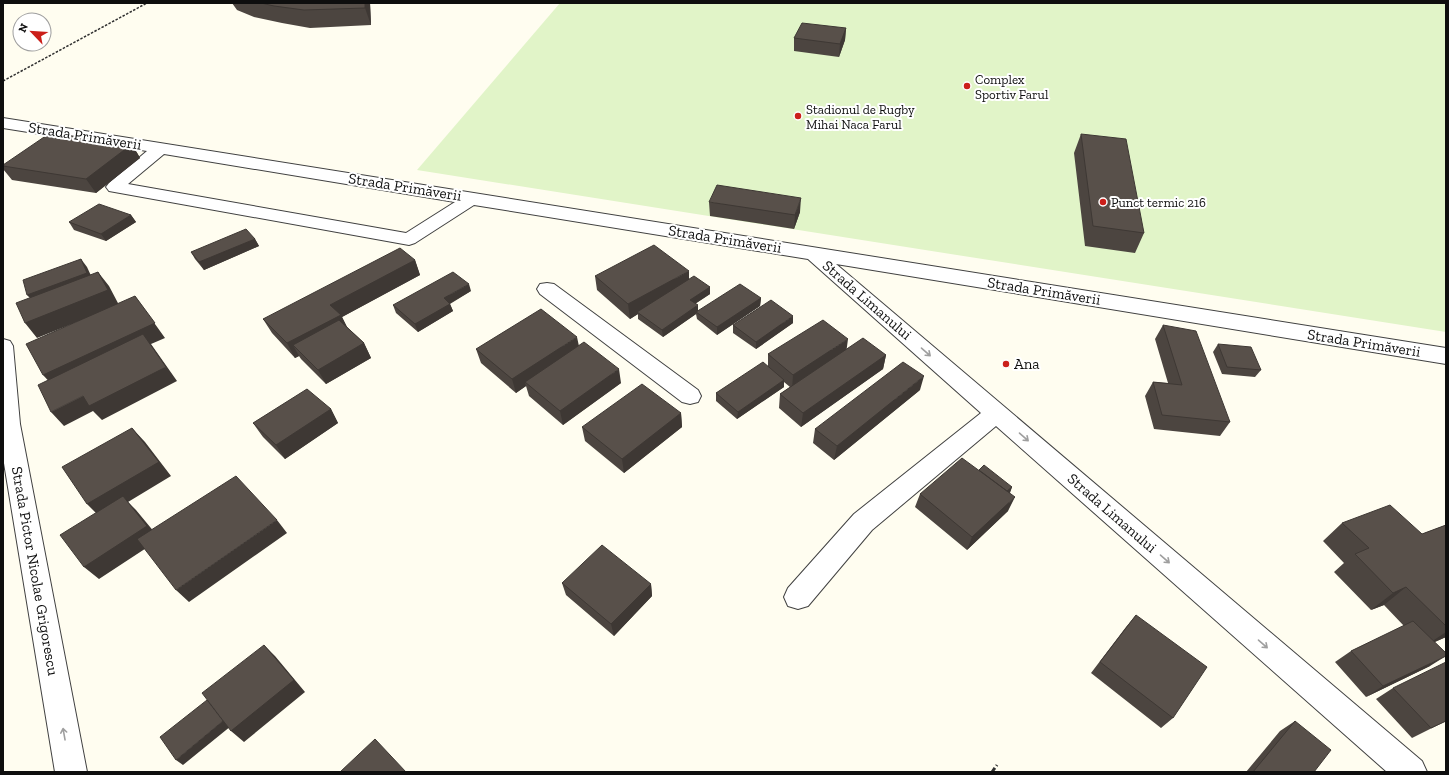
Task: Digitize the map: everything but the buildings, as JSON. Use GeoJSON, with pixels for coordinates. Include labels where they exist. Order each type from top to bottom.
{"type":"FeatureCollection","features":[{"type":"Feature","properties":{"kind":"street","name":"Strada Primăverii"},"geometry":{"type":"LineString","coordinates":[[5,128],[161,148],[1446,356]]}},
{"type":"Feature","properties":{"kind":"street"},"geometry":{"type":"LineString","coordinates":[[161,148],[114,187],[409,239],[472,198]]}},
{"type":"Feature","properties":{"kind":"street","name":"Strada Limanului"},"geometry":{"type":"LineString","coordinates":[[812,253],[1411,772]]}},
{"type":"Feature","properties":{"kind":"street"},"geometry":{"type":"LineString","coordinates":[[547,289],[690,396]]}},
{"type":"Feature","properties":{"kind":"street","name":"Strada Pictor Nicolae Grigorescu"},"geometry":{"type":"LineString","coordinates":[[3,346],[6,423],[70,772]]}},
{"type":"Feature","properties":{"kind":"street"},"geometry":{"type":"LineString","coordinates":[[798,597],[863,522],[997,413]]}},
{"type":"Feature","properties":{"kind":"path"},"geometry":{"type":"LineString","coordinates":[[3,81],[146,3]]}},
{"type":"Feature","properties":{"kind":"path"},"geometry":{"type":"LineString","coordinates":[[992,772],[997,765]]}},
{"type":"Feature","properties":{"kind":"green space","name":"Complex Sportiv Farul"},"geometry":{"type":"Polygon","coordinates":[[[560,3],[1446,3],[1446,332],[417,170],[560,3]]]}},
{"type":"Feature","properties":{"kind":"place","name":"Complex Sportiv Farul"},"geometry":{"type":"Point","coordinates":[967,86]}},
{"type":"Feature","properties":{"kind":"place","name":"Stadionul de Rugby Mihai Naca Farul"},"geometry":{"type":"Point","coordinates":[798,116]}},
{"type":"Feature","properties":{"kind":"place","name":"Punct termic 216"},"geometry":{"type":"Point","coordinates":[1103,202]}},
{"type":"Feature","properties":{"kind":"place","name":"Ana"},"geometry":{"type":"Point","coordinates":[1006,364]}}]}
